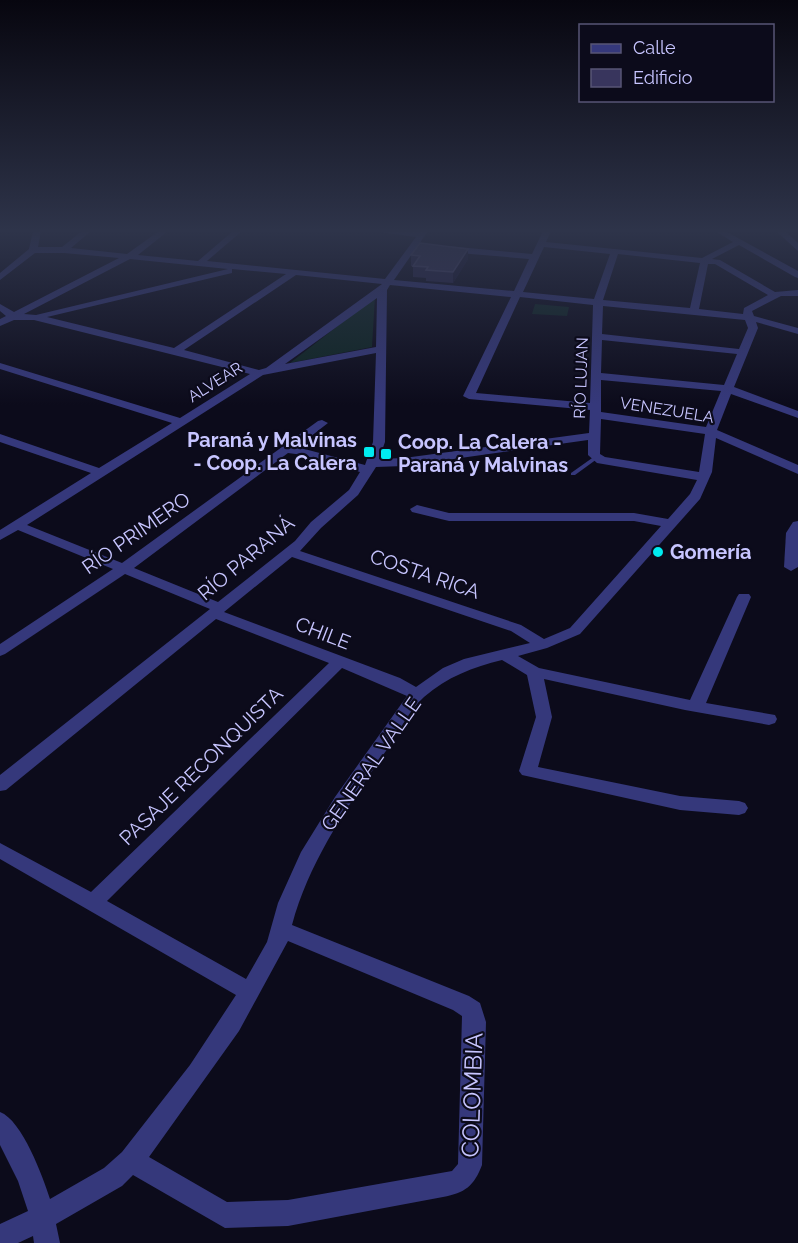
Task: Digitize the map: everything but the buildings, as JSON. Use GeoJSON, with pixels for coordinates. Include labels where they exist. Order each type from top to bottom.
{"type":"FeatureCollection","features":[{"type":"Feature","properties":{"kind":"street"},"geometry":{"type":"LineString","coordinates":[[0,323],[67,289]]}},
{"type":"Feature","properties":{"kind":"street"},"geometry":{"type":"LineString","coordinates":[[34,317],[151,289]]}},
{"type":"Feature","properties":{"kind":"street"},"geometry":{"type":"LineString","coordinates":[[176,351],[269,289]]}},
{"type":"Feature","properties":{"kind":"street","name":"ALVEAR"},"geometry":{"type":"LineString","coordinates":[[1,534],[264,372],[380,289]]}},
{"type":"Feature","properties":{"kind":"street","name":"RÍO PARANÁ"},"geometry":{"type":"LineString","coordinates":[[0,785],[291,552],[354,492],[370,467],[379,442],[380,349],[384,289]]}},
{"type":"Feature","properties":{"kind":"street"},"geometry":{"type":"LineString","coordinates":[[428,289],[748,317],[798,331]]}},
{"type":"Feature","properties":{"kind":"street"},"geometry":{"type":"LineString","coordinates":[[516,295],[519,289]]}},
{"type":"Feature","properties":{"kind":"street","name":"RÍO LUJAN"},"geometry":{"type":"LineString","coordinates":[[595,457],[598,303],[603,289]]}},
{"type":"Feature","properties":{"kind":"street"},"geometry":{"type":"LineString","coordinates":[[694,312],[699,289]]}},
{"type":"Feature","properties":{"kind":"street"},"geometry":{"type":"LineString","coordinates":[[765,289],[774,295]]}},
{"type":"Feature","properties":{"kind":"street"},"geometry":{"type":"LineString","coordinates":[[748,317],[747,310],[774,295],[798,293]]}},
{"type":"Feature","properties":{"kind":"street","name":"VENEZUELA"},"geometry":{"type":"LineString","coordinates":[[516,295],[469,396],[471,398],[595,411],[710,431],[798,470]]}},
{"type":"Feature","properties":{"kind":"street"},"geometry":{"type":"LineString","coordinates":[[0,307],[14,317],[34,317],[264,372],[380,349]]}},
{"type":"Feature","properties":{"kind":"street","name":"GENERAL VALLE"},"geometry":{"type":"LineString","coordinates":[[0,1238],[43,1217],[113,1176],[131,1160],[198,1072],[250,992],[277,944],[288,903],[308,857],[348,793],[417,694],[449,672],[470,663],[565,638],[575,631],[695,496],[704,476],[710,431],[753,325],[748,317]]}},
{"type":"Feature","properties":{"kind":"street"},"geometry":{"type":"LineString","coordinates":[[597,336],[742,352]]}},
{"type":"Feature","properties":{"kind":"street"},"geometry":{"type":"LineString","coordinates":[[0,366],[182,422]]}},
{"type":"Feature","properties":{"kind":"street"},"geometry":{"type":"LineString","coordinates":[[597,376],[729,388],[798,415]]}},
{"type":"Feature","properties":{"kind":"street","name":"RÍO PRIMERO"},"geometry":{"type":"LineString","coordinates":[[0,651],[123,569],[289,450],[322,423]]}},
{"type":"Feature","properties":{"kind":"street"},"geometry":{"type":"LineString","coordinates":[[289,450],[370,467],[594,436]]}},
{"type":"Feature","properties":{"kind":"street"},"geometry":{"type":"LineString","coordinates":[[0,438],[99,472]]}},
{"type":"Feature","properties":{"kind":"street"},"geometry":{"type":"LineString","coordinates":[[595,457],[704,476]]}},
{"type":"Feature","properties":{"kind":"street"},"geometry":{"type":"LineString","coordinates":[[417,509],[449,517],[634,517],[670,522]]}},
{"type":"Feature","properties":{"kind":"street","name":"CHILE"},"geometry":{"type":"LineString","coordinates":[[17,525],[339,662],[394,682],[417,694]]}},
{"type":"Feature","properties":{"kind":"street"},"geometry":{"type":"LineString","coordinates":[[791,567],[793,533],[798,525]]}},
{"type":"Feature","properties":{"kind":"street","name":"COSTA RICA"},"geometry":{"type":"LineString","coordinates":[[291,552],[516,628],[542,645]]}},
{"type":"Feature","properties":{"kind":"street"},"geometry":{"type":"LineString","coordinates":[[696,706],[744,597]]}},
{"type":"Feature","properties":{"kind":"street"},"geometry":{"type":"LineString","coordinates":[[505,655],[534,672],[769,720]]}},
{"type":"Feature","properties":{"kind":"street","name":"PASAJE RECONQUISTA"},"geometry":{"type":"LineString","coordinates":[[94,902],[339,662]]}},
{"type":"Feature","properties":{"kind":"street"},"geometry":{"type":"LineString","coordinates":[[534,672],[543,717],[528,771],[680,803],[739,808]]}},
{"type":"Feature","properties":{"kind":"street"},"geometry":{"type":"LineString","coordinates":[[0,849],[250,992]]}},
{"type":"Feature","properties":{"kind":"street","name":"COLOMBIA"},"geometry":{"type":"LineString","coordinates":[[131,1160],[225,1215],[288,1213],[451,1184],[466,1176],[471,1153],[475,1022],[472,1010],[461,1003],[282,930]]}},
{"type":"Feature","properties":{"kind":"street"},"geometry":{"type":"LineString","coordinates":[[0,1124],[21,1156],[34,1187],[43,1217],[47,1243]]}},
{"type":"Feature","properties":{"kind":"lane"},"geometry":{"type":"LineString","coordinates":[[573,474],[595,457]]}},
{"type":"Feature","properties":{"kind":"green space"},"geometry":{"type":"Polygon","coordinates":[[[375,297],[372,347],[290,363],[375,297]]]}},
{"type":"Feature","properties":{"kind":"green space"},"geometry":{"type":"Polygon","coordinates":[[[535,304],[569,307],[567,316],[532,314],[535,304]]]}},
{"type":"Feature","properties":{"kind":"place","name":"Paraná y Malvinas - Coop. La Calera"},"geometry":{"type":"Point","coordinates":[369,452]}},
{"type":"Feature","properties":{"kind":"place","name":"Coop. La Calera - Paraná y Malvinas"},"geometry":{"type":"Point","coordinates":[386,454]}},
{"type":"Feature","properties":{"kind":"place","name":"Gomería"},"geometry":{"type":"Point","coordinates":[658,552]}}]}
